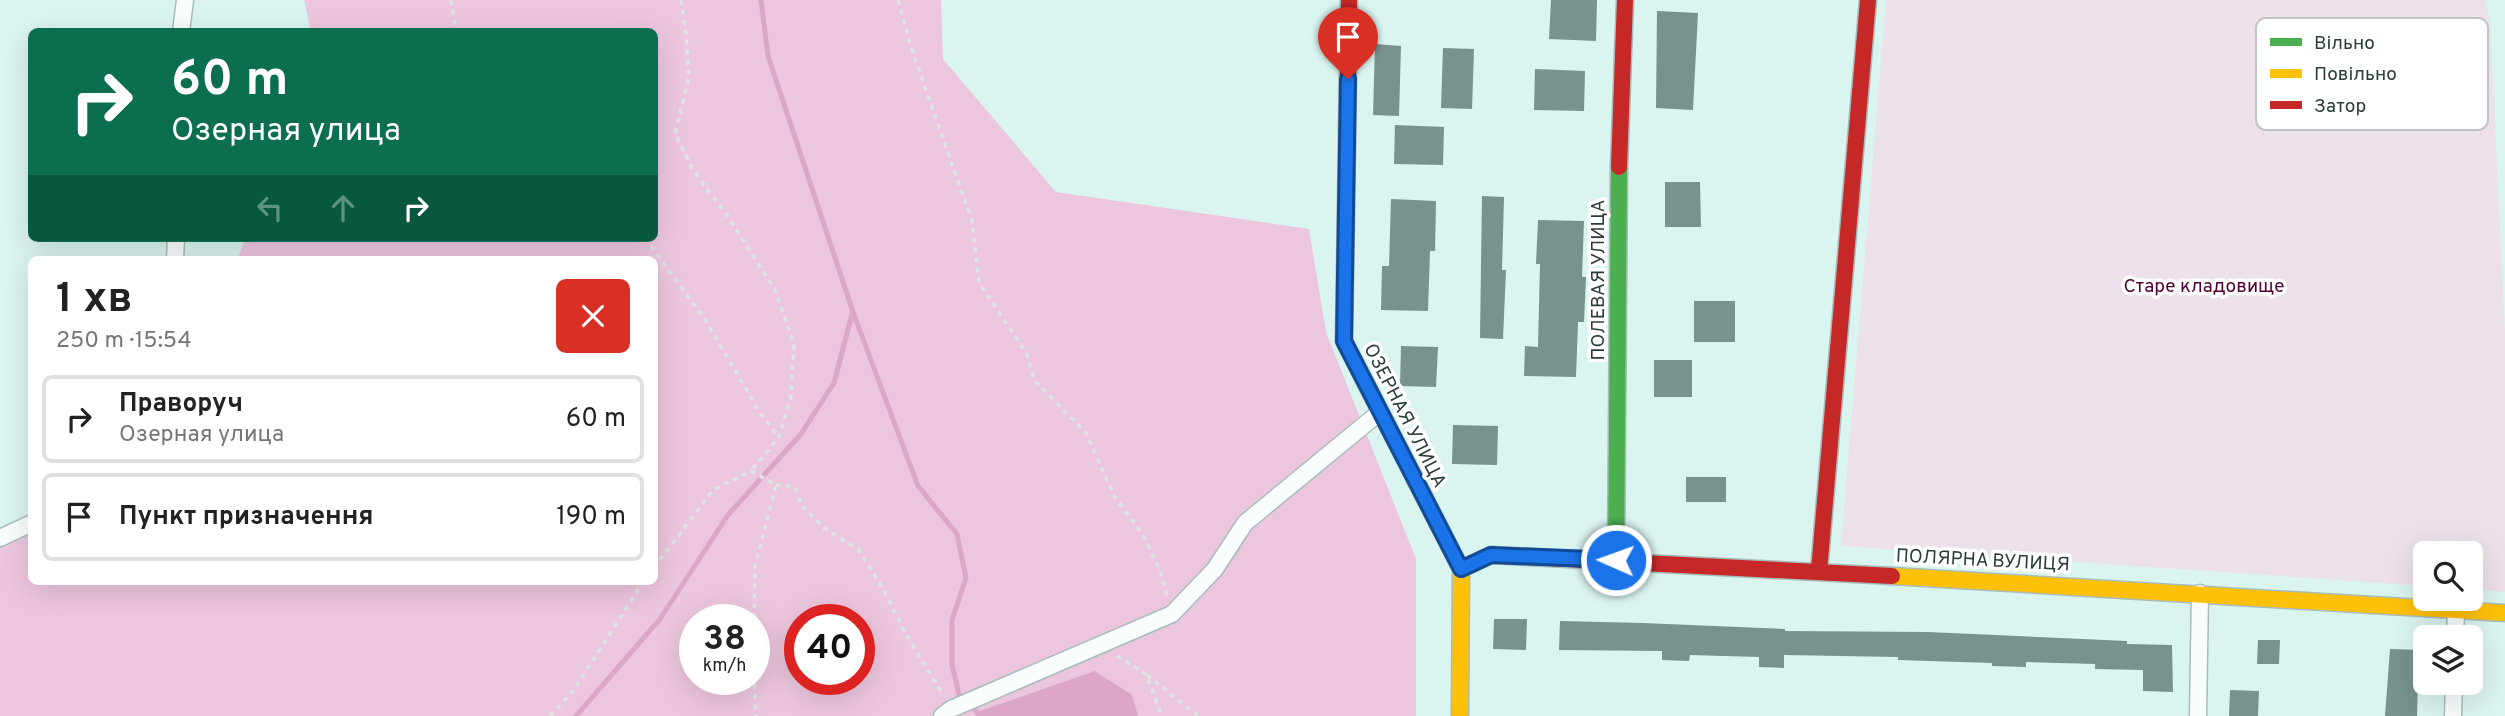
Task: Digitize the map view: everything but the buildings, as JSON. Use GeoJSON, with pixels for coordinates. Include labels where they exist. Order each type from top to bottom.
{"type":"FeatureCollection","features":[{"type":"Feature","properties":{"kind":"street"},"geometry":{"type":"LineString","coordinates":[[182,28],[185,0]]}},
{"type":"Feature","properties":{"kind":"street","name":"ОЗЕРНАЯ УЛИЦА"},"geometry":{"type":"LineString","coordinates":[[1349,0],[1344,341],[1461,569],[1461,716]]}},
{"type":"Feature","properties":{"kind":"street","name":"ПОЛЕВАЯ УЛИЦА"},"geometry":{"type":"LineString","coordinates":[[1616,560],[1619,173],[1625,0]]}},
{"type":"Feature","properties":{"kind":"street"},"geometry":{"type":"LineString","coordinates":[[1819,571],[1868,0]]}},
{"type":"Feature","properties":{"kind":"street"},"geometry":{"type":"LineString","coordinates":[[946,712],[1172,614],[1215,569],[1245,523],[1380,412]]}},
{"type":"Feature","properties":{"kind":"street"},"geometry":{"type":"LineString","coordinates":[[0,538],[28,525]]}},
{"type":"Feature","properties":{"kind":"street","name":"ПОЛЯРНА ВУЛИЦЯ"},"geometry":{"type":"LineString","coordinates":[[1461,569],[1491,555],[1616,560],[2413,607]]}},
{"type":"Feature","properties":{"kind":"street"},"geometry":{"type":"LineString","coordinates":[[2198,716],[2200,593]]}},
{"type":"Feature","properties":{"kind":"street","name":"ПОЛЯРНА ВУЛИЦЯ"},"geometry":{"type":"LineString","coordinates":[[2472,611],[2505,613]]}},
{"type":"Feature","properties":{"kind":"street"},"geometry":{"type":"LineString","coordinates":[[2453,716],[2454,695]]}},
{"type":"Feature","properties":{"kind":"path"},"geometry":{"type":"LineString","coordinates":[[451,0],[455,28]]}},
{"type":"Feature","properties":{"kind":"path"},"geometry":{"type":"LineString","coordinates":[[658,563],[713,489],[751,471],[779,437],[791,397],[794,344],[775,290],[727,215],[693,170],[676,133],[689,78],[681,0]]}},
{"type":"Feature","properties":{"kind":"path"},"geometry":{"type":"LineString","coordinates":[[898,0],[912,50],[972,221],[979,283],[1026,352],[1035,381],[1086,433],[1114,496],[1143,535],[1160,570],[1172,614]]}},
{"type":"Feature","properties":{"kind":"path"},"geometry":{"type":"LineString","coordinates":[[648,242],[706,321],[760,413],[779,437]]}},
{"type":"Feature","properties":{"kind":"path"},"geometry":{"type":"LineString","coordinates":[[751,471],[776,485],[795,487],[801,505],[824,528],[859,550],[946,712]]}},
{"type":"Feature","properties":{"kind":"path"},"geometry":{"type":"LineString","coordinates":[[754,604],[755,567],[776,485]]}},
{"type":"Feature","properties":{"kind":"path"},"geometry":{"type":"LineString","coordinates":[[550,716],[573,691],[642,585]]}},
{"type":"Feature","properties":{"kind":"path"},"geometry":{"type":"LineString","coordinates":[[1099,645],[1146,674],[1198,716]]}},
{"type":"Feature","properties":{"kind":"path"},"geometry":{"type":"LineString","coordinates":[[1146,674],[1162,716]]}},
{"type":"Feature","properties":{"kind":"path"},"geometry":{"type":"LineString","coordinates":[[755,695],[756,716]]}},
{"type":"Feature","properties":{"kind":"green space","name":"Старе кладовище"},"geometry":{"type":"Polygon","coordinates":[[[1886,0],[2485,0],[2490,20],[2505,334],[2505,592],[2483,590],[2483,541],[2413,541],[2413,585],[1841,546],[1886,0]]]}},
{"type":"Feature","properties":{"kind":"shaded area"},"geometry":{"type":"Polygon","coordinates":[[[304,0],[941,0],[943,59],[1056,192],[1309,229],[1326,332],[1416,559],[1416,716],[0,716],[0,545],[28,531],[28,585],[658,585],[658,256],[239,256],[244,242],[658,242],[658,28],[310,28],[304,0]]]}},
{"type":"Feature","properties":{"kind":"shaded area"},"geometry":{"type":"Polygon","coordinates":[[[1095,671],[1132,695],[1138,716],[975,716],[977,712],[1095,671]]]}},
{"type":"Feature","properties":{"kind":"waterway"},"geometry":{"type":"LineString","coordinates":[[761,0],[768,56],[853,312],[918,486],[957,534],[966,578],[952,620],[952,664],[959,695],[977,712]]}},
{"type":"Feature","properties":{"kind":"waterway"},"geometry":{"type":"LineString","coordinates":[[576,716],[660,619],[728,515],[801,434],[834,383],[852,314]]}},
{"type":"Feature","properties":{"kind":"traffic: fast"},"geometry":{"type":"LineString","coordinates":[[1616,560],[1619,167]]}},
{"type":"Feature","properties":{"kind":"traffic: slow"},"geometry":{"type":"LineString","coordinates":[[1438,524],[1461,569],[1460,716]]}},
{"type":"Feature","properties":{"kind":"traffic: slow"},"geometry":{"type":"LineString","coordinates":[[1892,576],[2505,613]]}},
{"type":"Feature","properties":{"kind":"traffic: jam"},"geometry":{"type":"LineString","coordinates":[[1349,0],[1344,341],[1438,524]]}},
{"type":"Feature","properties":{"kind":"traffic: jam"},"geometry":{"type":"LineString","coordinates":[[1619,167],[1625,0]]}},
{"type":"Feature","properties":{"kind":"traffic: jam"},"geometry":{"type":"LineString","coordinates":[[1819,571],[1868,0]]}},
{"type":"Feature","properties":{"kind":"traffic: jam"},"geometry":{"type":"LineString","coordinates":[[1461,569],[1491,555],[1892,576]]}},
{"type":"Feature","properties":{"kind":"route"},"geometry":{"type":"LineString","coordinates":[[1348,79],[1344,341],[1461,569],[1491,555],[1616,560]]}}]}
